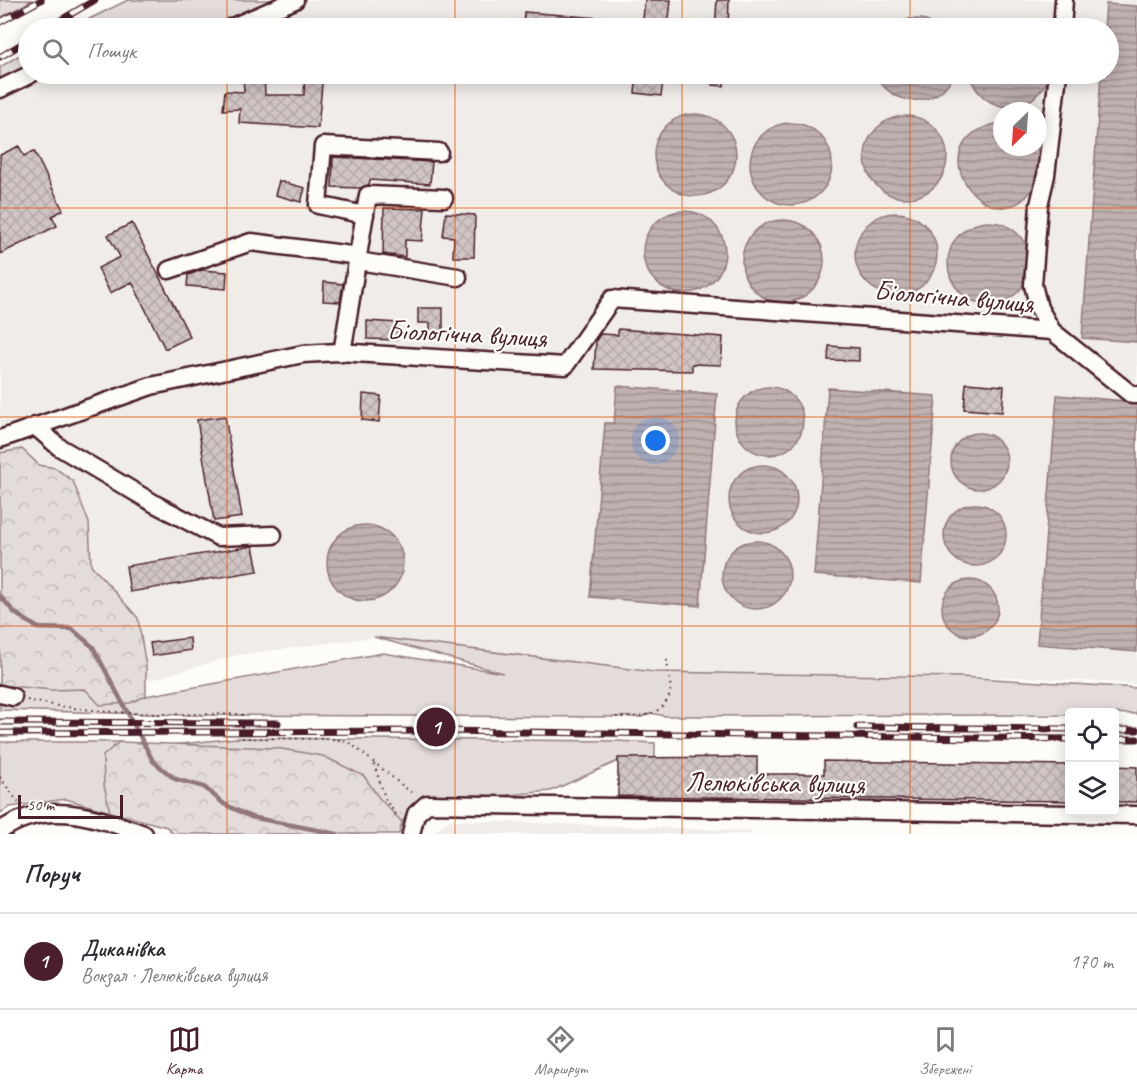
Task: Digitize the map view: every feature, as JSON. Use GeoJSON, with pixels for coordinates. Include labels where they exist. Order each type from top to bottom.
{"type":"FeatureCollection","features":[{"type":"Feature","properties":{"kind":"street"},"geometry":{"type":"LineString","coordinates":[[254,18],[296,0]]}},
{"type":"Feature","properties":{"kind":"street"},"geometry":{"type":"LineString","coordinates":[[1063,18],[1064,0]]}},
{"type":"Feature","properties":{"kind":"street"},"geometry":{"type":"LineString","coordinates":[[0,89],[18,80]]}},
{"type":"Feature","properties":{"kind":"street"},"geometry":{"type":"LineString","coordinates":[[1052,331],[1039,308],[1033,285],[1039,205],[1046,175],[1057,84]]}},
{"type":"Feature","properties":{"kind":"street"},"geometry":{"type":"LineString","coordinates":[[365,215],[318,205],[323,146],[439,152]]}},
{"type":"Feature","properties":{"kind":"street"},"geometry":{"type":"LineString","coordinates":[[342,353],[368,195],[444,198]]}},
{"type":"Feature","properties":{"kind":"street"},"geometry":{"type":"LineString","coordinates":[[169,270],[251,242],[458,277]]}},
{"type":"Feature","properties":{"kind":"street","name":"Біологічна вулиця"},"geometry":{"type":"LineString","coordinates":[[0,439],[151,386],[303,354],[342,353],[564,366],[612,299],[1052,331],[1132,395],[1137,395]]}},
{"type":"Feature","properties":{"kind":"street"},"geometry":{"type":"LineString","coordinates":[[35,426],[59,447],[155,504],[218,537],[273,534]]}},
{"type":"Feature","properties":{"kind":"street"},"geometry":{"type":"LineString","coordinates":[[411,834],[421,809]]}},
{"type":"Feature","properties":{"kind":"street","name":"Лелюківська вулиця"},"geometry":{"type":"LineString","coordinates":[[421,809],[1137,815]]}},
{"type":"Feature","properties":{"kind":"street"},"geometry":{"type":"LineString","coordinates":[[0,831],[14,821],[34,815],[84,813],[144,834]]}},
{"type":"Feature","properties":{"kind":"path"},"geometry":{"type":"LineString","coordinates":[[616,717],[642,717],[659,709],[670,693],[667,659]]}},
{"type":"Feature","properties":{"kind":"path"},"geometry":{"type":"LineString","coordinates":[[6,695],[116,712],[203,717],[242,714],[242,738],[335,738],[350,743],[364,752],[421,809]]}},
{"type":"Feature","properties":{"kind":"path"},"geometry":{"type":"LineString","coordinates":[[374,764],[386,801],[396,814],[421,809]]}},
{"type":"Feature","properties":{"kind":"path"},"geometry":{"type":"LineString","coordinates":[[0,777],[24,810]]}},
{"type":"Feature","properties":{"kind":"shaded area"},"geometry":{"type":"Polygon","coordinates":[[[283,0],[1137,0],[1137,684],[1023,677],[661,673],[374,637],[237,655],[140,683],[0,677],[0,78],[18,75],[18,84],[1119,84],[1119,18],[237,18],[283,0]]]}},
{"type":"Feature","properties":{"kind":"shaded area"},"geometry":{"type":"Polygon","coordinates":[[[1106,4],[1137,6],[1137,342],[1082,338],[1100,84],[1119,84],[1119,18],[1105,18],[1106,4]]]}},
{"type":"Feature","properties":{"kind":"shaded area"},"geometry":{"type":"Polygon","coordinates":[[[948,84],[938,94],[927,99],[915,100],[903,99],[892,94],[883,85],[948,84]]]}},
{"type":"Feature","properties":{"kind":"shaded area"},"geometry":{"type":"Polygon","coordinates":[[[974,84],[1045,84],[1033,98],[1025,102],[993,103],[985,99],[974,84]]]}},
{"type":"Feature","properties":{"kind":"shaded area"},"geometry":{"type":"Polygon","coordinates":[[[695,114],[711,117],[724,126],[733,139],[736,155],[733,171],[724,184],[711,193],[695,196],[679,193],[666,184],[657,171],[654,155],[657,139],[666,126],[679,117],[695,114]]]}},
{"type":"Feature","properties":{"kind":"shaded area"},"geometry":{"type":"Polygon","coordinates":[[[906,116],[922,119],[935,128],[944,141],[947,157],[944,173],[935,186],[922,195],[906,198],[890,195],[877,186],[868,173],[865,157],[868,141],[877,128],[890,119],[906,116]]]}},
{"type":"Feature","properties":{"kind":"shaded area"},"geometry":{"type":"Polygon","coordinates":[[[791,123],[807,126],[820,135],[829,148],[832,164],[829,180],[820,193],[807,202],[791,205],[775,202],[762,193],[753,180],[750,164],[753,148],[762,135],[775,126],[791,123]]]}},
{"type":"Feature","properties":{"kind":"shaded area"},"geometry":{"type":"Polygon","coordinates":[[[993,126],[993,156],[1039,156],[1040,169],[1035,186],[1015,204],[996,206],[980,199],[966,185],[960,167],[961,149],[974,133],[993,126]]]}},
{"type":"Feature","properties":{"kind":"shaded area"},"geometry":{"type":"Polygon","coordinates":[[[684,211],[700,214],[713,223],[722,236],[725,252],[722,268],[713,281],[700,290],[684,293],[668,290],[655,281],[646,268],[643,252],[646,236],[655,223],[668,214],[684,211]]]}},
{"type":"Feature","properties":{"kind":"shaded area"},"geometry":{"type":"Polygon","coordinates":[[[896,213],[912,216],[925,225],[934,238],[937,254],[934,270],[925,283],[912,292],[896,295],[880,292],[867,283],[858,270],[855,254],[858,238],[867,225],[880,216],[896,213]]]}},
{"type":"Feature","properties":{"kind":"shaded area"},"geometry":{"type":"Polygon","coordinates":[[[783,220],[799,223],[812,232],[821,245],[824,261],[821,277],[812,290],[799,299],[783,302],[767,299],[754,290],[745,277],[742,261],[745,245],[754,232],[767,223],[783,220]]]}},
{"type":"Feature","properties":{"kind":"shaded area"},"geometry":{"type":"Polygon","coordinates":[[[989,222],[1005,225],[1018,234],[1027,247],[1030,263],[1027,279],[1018,292],[1005,301],[989,304],[973,301],[960,292],[951,279],[948,263],[951,247],[960,234],[973,225],[989,222]]]}},
{"type":"Feature","properties":{"kind":"shaded area"},"geometry":{"type":"Polygon","coordinates":[[[617,386],[717,394],[700,606],[590,597],[605,423],[614,423],[617,386]]]}},
{"type":"Feature","properties":{"kind":"shaded area"},"geometry":{"type":"Polygon","coordinates":[[[769,387],[782,390],[793,397],[800,408],[803,421],[800,434],[793,445],[782,452],[769,455],[756,452],[745,445],[738,434],[735,421],[738,408],[745,397],[756,390],[769,387]]]}},
{"type":"Feature","properties":{"kind":"shaded area"},"geometry":{"type":"Polygon","coordinates":[[[828,388],[936,396],[921,583],[814,575],[828,388]]]}},
{"type":"Feature","properties":{"kind":"shaded area"},"geometry":{"type":"Polygon","coordinates":[[[1057,395],[1137,402],[1137,652],[1037,644],[1057,395]]]}},
{"type":"Feature","properties":{"kind":"shaded area"},"geometry":{"type":"Polygon","coordinates":[[[974,433],[984,433],[999,441],[1005,450],[1007,461],[1005,472],[999,481],[984,489],[974,489],[963,484],[956,477],[951,466],[951,456],[956,445],[963,438],[974,433]]]}},
{"type":"Feature","properties":{"kind":"shaded area"},"geometry":{"type":"Polygon","coordinates":[[[763,465],[776,468],[787,475],[794,486],[797,499],[794,512],[787,523],[776,530],[763,533],[750,530],[739,523],[732,512],[729,499],[732,486],[739,475],[750,468],[763,465]]]}},
{"type":"Feature","properties":{"kind":"shaded area"},"geometry":{"type":"Polygon","coordinates":[[[975,504],[997,513],[1006,535],[997,557],[975,566],[953,557],[944,535],[953,513],[975,504]]]}},
{"type":"Feature","properties":{"kind":"shaded area"},"geometry":{"type":"Polygon","coordinates":[[[365,525],[380,528],[392,536],[400,548],[403,563],[400,578],[392,590],[380,598],[365,601],[350,598],[338,590],[330,578],[327,563],[330,548],[338,536],[350,528],[365,525]]]}},
{"type":"Feature","properties":{"kind":"shaded area"},"geometry":{"type":"Polygon","coordinates":[[[756,541],[769,544],[780,551],[787,562],[790,575],[787,588],[780,599],[769,606],[756,609],[743,606],[732,599],[725,588],[722,575],[725,562],[732,551],[743,544],[756,541]]]}},
{"type":"Feature","properties":{"kind":"shaded area"},"geometry":{"type":"Polygon","coordinates":[[[965,580],[975,580],[990,588],[996,597],[998,608],[996,619],[990,628],[975,636],[965,636],[954,631],[947,624],[942,613],[942,603],[947,592],[954,585],[965,580]]]}},
{"type":"Feature","properties":{"kind":"shaded area"},"geometry":{"type":"Polygon","coordinates":[[[450,820],[752,831],[752,834],[432,834],[450,820]]]}},
{"type":"Feature","properties":{"kind":"green space"},"geometry":{"type":"Polygon","coordinates":[[[0,0],[33,0],[0,18],[0,0]]]}},
{"type":"Feature","properties":{"kind":"green space"},"geometry":{"type":"Polygon","coordinates":[[[128,0],[280,0],[234,18],[91,18],[128,0]]]}},
{"type":"Feature","properties":{"kind":"green space"},"geometry":{"type":"Polygon","coordinates":[[[18,56],[18,73],[0,85],[0,67],[18,56]]]}},
{"type":"Feature","properties":{"kind":"green space"},"geometry":{"type":"Polygon","coordinates":[[[22,449],[39,465],[55,468],[73,481],[89,523],[91,565],[138,618],[146,667],[146,696],[130,703],[100,705],[85,689],[52,690],[0,685],[0,453],[22,449]]]}},
{"type":"Feature","properties":{"kind":"green space"},"geometry":{"type":"Polygon","coordinates":[[[374,637],[654,672],[961,677],[1137,688],[1137,714],[1119,713],[1119,708],[1065,708],[1065,715],[665,716],[651,713],[642,717],[188,715],[0,710],[0,681],[146,696],[383,653],[503,673],[374,637]]]}},
{"type":"Feature","properties":{"kind":"green space"},"geometry":{"type":"Polygon","coordinates":[[[236,738],[617,741],[655,743],[655,758],[618,761],[551,791],[416,804],[402,822],[331,781],[162,746],[236,738]]]}},
{"type":"Feature","properties":{"kind":"green space"},"geometry":{"type":"Polygon","coordinates":[[[0,742],[119,742],[110,812],[66,799],[10,807],[0,813],[0,742]]]}},
{"type":"Feature","properties":{"kind":"green space"},"geometry":{"type":"Polygon","coordinates":[[[119,742],[276,748],[323,756],[364,776],[379,798],[402,822],[399,834],[173,834],[167,827],[110,812],[104,785],[103,756],[119,742]]]}},
{"type":"Feature","properties":{"kind":"building"},"geometry":{"type":"Polygon","coordinates":[[[645,0],[671,0],[669,18],[643,18],[645,0]]]}},
{"type":"Feature","properties":{"kind":"building"},"geometry":{"type":"Polygon","coordinates":[[[717,0],[729,0],[728,18],[716,18],[717,0]]]}},
{"type":"Feature","properties":{"kind":"building"},"geometry":{"type":"Polygon","coordinates":[[[524,12],[600,18],[524,18],[524,12]]]}},
{"type":"Feature","properties":{"kind":"building"},"geometry":{"type":"Polygon","coordinates":[[[244,84],[264,84],[265,95],[304,95],[305,84],[322,84],[318,128],[239,123],[240,109],[223,110],[225,91],[244,92],[244,84]]]}},
{"type":"Feature","properties":{"kind":"building"},"geometry":{"type":"Polygon","coordinates":[[[636,84],[663,84],[661,96],[635,93],[636,84]]]}},
{"type":"Feature","properties":{"kind":"building"},"geometry":{"type":"Polygon","coordinates":[[[19,146],[24,156],[34,151],[63,210],[52,216],[57,226],[0,254],[0,155],[19,146]]]}},
{"type":"Feature","properties":{"kind":"building"},"geometry":{"type":"Polygon","coordinates":[[[333,157],[432,162],[430,184],[370,180],[369,185],[360,188],[332,187],[333,157]]]}},
{"type":"Feature","properties":{"kind":"building"},"geometry":{"type":"Polygon","coordinates":[[[279,181],[305,188],[301,202],[275,195],[279,181]]]}},
{"type":"Feature","properties":{"kind":"building"},"geometry":{"type":"Polygon","coordinates":[[[384,208],[425,209],[422,241],[405,240],[405,257],[383,254],[384,208]]]}},
{"type":"Feature","properties":{"kind":"building"},"geometry":{"type":"Polygon","coordinates":[[[446,213],[475,215],[474,257],[453,257],[454,237],[443,236],[446,213]]]}},
{"type":"Feature","properties":{"kind":"building"},"geometry":{"type":"Polygon","coordinates":[[[132,223],[190,337],[165,349],[132,282],[110,293],[98,268],[120,257],[108,235],[132,223]]]}},
{"type":"Feature","properties":{"kind":"building"},"geometry":{"type":"Polygon","coordinates":[[[202,270],[227,272],[226,289],[187,286],[188,275],[202,270]]]}},
{"type":"Feature","properties":{"kind":"building"},"geometry":{"type":"Polygon","coordinates":[[[324,282],[343,284],[340,302],[323,301],[324,282]]]}},
{"type":"Feature","properties":{"kind":"building"},"geometry":{"type":"Polygon","coordinates":[[[418,308],[443,308],[443,334],[430,334],[430,323],[418,323],[418,308]]]}},
{"type":"Feature","properties":{"kind":"building"},"geometry":{"type":"Polygon","coordinates":[[[367,321],[398,323],[397,340],[367,339],[367,321]]]}},
{"type":"Feature","properties":{"kind":"building"},"geometry":{"type":"Polygon","coordinates":[[[618,329],[723,337],[721,365],[692,364],[692,371],[594,369],[596,341],[600,334],[618,335],[618,329]]]}},
{"type":"Feature","properties":{"kind":"building"},"geometry":{"type":"Polygon","coordinates":[[[829,346],[859,348],[859,361],[828,360],[829,346]]]}},
{"type":"Feature","properties":{"kind":"building"},"geometry":{"type":"Polygon","coordinates":[[[966,383],[1004,386],[1002,412],[964,409],[966,383]]]}},
{"type":"Feature","properties":{"kind":"building"},"geometry":{"type":"Polygon","coordinates":[[[363,394],[381,396],[379,422],[362,420],[363,394]]]}},
{"type":"Feature","properties":{"kind":"building"},"geometry":{"type":"Polygon","coordinates":[[[225,416],[242,517],[214,521],[197,420],[225,416]]]}},
{"type":"Feature","properties":{"kind":"building"},"geometry":{"type":"Polygon","coordinates":[[[253,546],[258,571],[130,592],[126,566],[253,546]]]}},
{"type":"Feature","properties":{"kind":"building"},"geometry":{"type":"Polygon","coordinates":[[[190,638],[191,650],[152,656],[150,643],[190,638]]]}},
{"type":"Feature","properties":{"kind":"building"},"geometry":{"type":"Polygon","coordinates":[[[757,757],[757,774],[824,774],[824,761],[1065,765],[1065,801],[618,796],[618,758],[757,757]]]}},
{"type":"Feature","properties":{"kind":"building"},"geometry":{"type":"Polygon","coordinates":[[[1119,766],[1137,767],[1137,802],[1119,802],[1119,766]]]}},
{"type":"Feature","properties":{"kind":"waterway"},"geometry":{"type":"LineString","coordinates":[[0,596],[15,613],[38,628],[72,629],[93,647],[153,761],[175,779],[204,787],[224,804],[251,817],[337,834]]}},
{"type":"Feature","properties":{"kind":"railway"},"geometry":{"type":"LineString","coordinates":[[0,22],[41,0]]}},
{"type":"Feature","properties":{"kind":"railway"},"geometry":{"type":"LineString","coordinates":[[64,18],[95,0]]}},
{"type":"Feature","properties":{"kind":"railway"},"geometry":{"type":"LineString","coordinates":[[0,57],[18,46]]}},
{"type":"Feature","properties":{"kind":"railway"},"geometry":{"type":"LineString","coordinates":[[0,722],[278,723]]}},
{"type":"Feature","properties":{"kind":"railway"},"geometry":{"type":"LineString","coordinates":[[857,727],[1065,729]]}},
{"type":"Feature","properties":{"kind":"railway"},"geometry":{"type":"LineString","coordinates":[[1119,730],[1137,730]]}},
{"type":"Feature","properties":{"kind":"railway"},"geometry":{"type":"LineString","coordinates":[[0,733],[433,731],[1065,739]]}},
{"type":"Feature","properties":{"kind":"railway"},"geometry":{"type":"LineString","coordinates":[[1119,739],[1137,739]]}},
{"type":"Feature","properties":{"kind":"place","name":"Диканівка"},"geometry":{"type":"Point","coordinates":[436,727]}}]}
